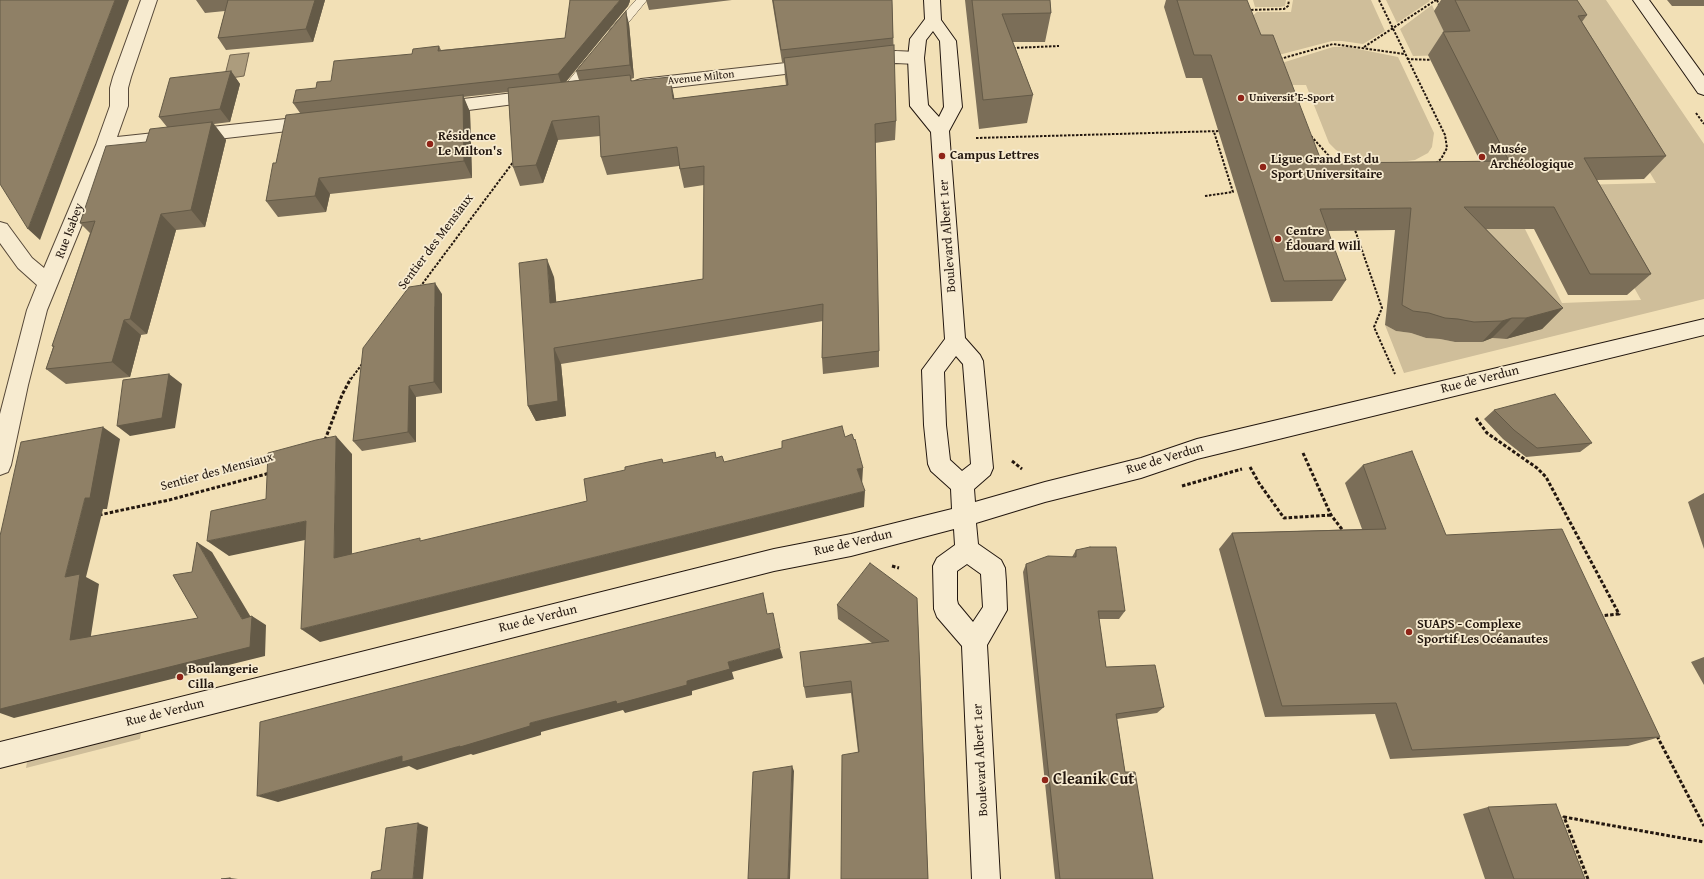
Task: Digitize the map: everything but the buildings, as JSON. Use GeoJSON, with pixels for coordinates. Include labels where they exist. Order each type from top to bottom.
{"type":"FeatureCollection","features":[{"type":"Feature","properties":{"kind":"street","name":"Rue Isabey"},"geometry":{"type":"LineString","coordinates":[[0,465],[17,385],[37,310],[105,145],[119,106],[119,88],[122,77],[149,0]]}},
{"type":"Feature","properties":{"kind":"street"},"geometry":{"type":"LineString","coordinates":[[932,0],[933,20],[948,41],[953,107],[940,131],[919,106],[916,58],[918,39],[933,20]]}},
{"type":"Feature","properties":{"kind":"street"},"geometry":{"type":"LineString","coordinates":[[1641,0],[1704,89]]}},
{"type":"Feature","properties":{"kind":"street","name":"Avenue Milton"},"geometry":{"type":"LineString","coordinates":[[628,86],[896,57],[916,58]]}},
{"type":"Feature","properties":{"kind":"street"},"geometry":{"type":"LineString","coordinates":[[422,109],[589,91]]}},
{"type":"Feature","properties":{"kind":"street"},"geometry":{"type":"LineString","coordinates":[[105,145],[328,120]]}},
{"type":"Feature","properties":{"kind":"street","name":"Boulevard Albert 1er"},"geometry":{"type":"LineString","coordinates":[[940,131],[955,341]]}},
{"type":"Feature","properties":{"kind":"street"},"geometry":{"type":"LineString","coordinates":[[0,229],[26,263],[49,283]]}},
{"type":"Feature","properties":{"kind":"street","name":"Rue de Verdun"},"geometry":{"type":"LineString","coordinates":[[0,755],[759,564],[851,545],[964,516],[1045,492],[1141,468],[1197,449],[1704,327]]}},
{"type":"Feature","properties":{"kind":"street"},"geometry":{"type":"LineString","coordinates":[[962,485],[982,468],[973,361],[955,341],[933,370],[935,419],[939,464],[962,485],[967,550],[992,568],[995,610],[974,642],[946,609],[945,600],[945,566],[967,550]]}},
{"type":"Feature","properties":{"kind":"street","name":"Boulevard Albert 1er"},"geometry":{"type":"LineString","coordinates":[[974,642],[986,879]]}},
{"type":"Feature","properties":{"kind":"lane"},"geometry":{"type":"LineString","coordinates":[[608,40],[642,0]]}},
{"type":"Feature","properties":{"kind":"lane"},"geometry":{"type":"LineString","coordinates":[[565,93],[598,52]]}},
{"type":"Feature","properties":{"kind":"path"},"geometry":{"type":"LineString","coordinates":[[1245,10],[1284,9],[1288,6],[1289,0]]}},
{"type":"Feature","properties":{"kind":"path"},"geometry":{"type":"LineString","coordinates":[[1378,0],[1444,135],[1446,148],[1441,159],[1433,165]]}},
{"type":"Feature","properties":{"kind":"path"},"geometry":{"type":"LineString","coordinates":[[1363,47],[1393,30],[1437,0],[1443,13]]}},
{"type":"Feature","properties":{"kind":"path"},"geometry":{"type":"LineString","coordinates":[[1278,59],[1333,44],[1349,44],[1405,54]]}},
{"type":"Feature","properties":{"kind":"path"},"geometry":{"type":"LineString","coordinates":[[1007,48],[1059,46]]}},
{"type":"Feature","properties":{"kind":"path"},"geometry":{"type":"LineString","coordinates":[[1407,59],[1437,60]]}},
{"type":"Feature","properties":{"kind":"path"},"geometry":{"type":"LineString","coordinates":[[976,138],[1226,131]]}},
{"type":"Feature","properties":{"kind":"path"},"geometry":{"type":"LineString","coordinates":[[1205,196],[1233,192],[1214,132]]}},
{"type":"Feature","properties":{"kind":"path"},"geometry":{"type":"LineString","coordinates":[[1310,135],[1329,156],[1342,164]]}},
{"type":"Feature","properties":{"kind":"path","name":"Sentier des Mensiaux"},"geometry":{"type":"LineString","coordinates":[[419,288],[518,156]]}},
{"type":"Feature","properties":{"kind":"path"},"geometry":{"type":"LineString","coordinates":[[1352,223],[1382,308],[1374,327],[1396,378]]}},
{"type":"Feature","properties":{"kind":"path"},"geometry":{"type":"LineString","coordinates":[[325,441],[342,394],[348,383],[363,364]]}},
{"type":"Feature","properties":{"kind":"path"},"geometry":{"type":"LineString","coordinates":[[1476,418],[1487,433],[1537,468],[1546,477],[1619,614],[1595,616],[1598,623]]}},
{"type":"Feature","properties":{"kind":"path"},"geometry":{"type":"LineString","coordinates":[[1303,453],[1331,515],[1345,533]]}},
{"type":"Feature","properties":{"kind":"path"},"geometry":{"type":"LineString","coordinates":[[1250,467],[1259,483],[1284,518],[1331,515]]}},
{"type":"Feature","properties":{"kind":"path","name":"Sentier des Mensiaux"},"geometry":{"type":"LineString","coordinates":[[92,516],[169,500],[276,471]]}},
{"type":"Feature","properties":{"kind":"path"},"geometry":{"type":"LineString","coordinates":[[1657,735],[1704,826]]}},
{"type":"Feature","properties":{"kind":"path"},"geometry":{"type":"LineString","coordinates":[[1588,879],[1564,817],[1704,842]]}},
{"type":"Feature","properties":{"kind":"shaded area"},"geometry":{"type":"Polygon","coordinates":[[[1253,0],[1286,0],[1285,6],[1255,7],[1253,0]]]}},
{"type":"Feature","properties":{"kind":"shaded area"},"geometry":{"type":"Polygon","coordinates":[[[1293,0],[1371,0],[1385,31],[1363,44],[1332,41],[1271,57],[1250,18],[1257,12],[1291,12],[1293,0]]]}},
{"type":"Feature","properties":{"kind":"shaded area"},"geometry":{"type":"Polygon","coordinates":[[[1386,0],[1429,0],[1430,1],[1397,23],[1386,0]]]}},
{"type":"Feature","properties":{"kind":"shaded area"},"geometry":{"type":"Polygon","coordinates":[[[1491,0],[1606,0],[1704,144],[1704,299],[1404,373],[1385,325],[1396,331],[1411,333],[1426,338],[1455,342],[1482,342],[1492,338],[1506,339],[1531,332],[1538,326],[1450,229],[1525,229],[1562,303],[1641,300],[1577,185],[1656,183],[1591,74],[1491,0]]]}},
{"type":"Feature","properties":{"kind":"shaded area"},"geometry":{"type":"Polygon","coordinates":[[[1432,5],[1455,55],[1413,56],[1400,29],[1432,5]]]}},
{"type":"Feature","properties":{"kind":"shaded area"},"geometry":{"type":"Polygon","coordinates":[[[1333,47],[1348,47],[1398,57],[1434,133],[1432,147],[1428,153],[1415,160],[1369,162],[1351,159],[1336,150],[1329,143],[1306,85],[1278,85],[1272,66],[1333,47]]]}},
{"type":"Feature","properties":{"kind":"shaded area"},"geometry":{"type":"Polygon","coordinates":[[[249,53],[244,76],[224,79],[230,55],[249,53]]]}},
{"type":"Feature","properties":{"kind":"shaded area"},"geometry":{"type":"Polygon","coordinates":[[[142,727],[140,739],[26,768],[28,756],[142,727]]]}},
{"type":"Feature","properties":{"kind":"place","name":"Universit’E-Sport"},"geometry":{"type":"Point","coordinates":[1241,98]}},
{"type":"Feature","properties":{"kind":"place","name":"Résidence Le Milton's"},"geometry":{"type":"Point","coordinates":[430,144]}},
{"type":"Feature","properties":{"kind":"place","name":"Campus Lettres"},"geometry":{"type":"Point","coordinates":[942,156]}},
{"type":"Feature","properties":{"kind":"place","name":"Musée Archéologique"},"geometry":{"type":"Point","coordinates":[1482,157]}},
{"type":"Feature","properties":{"kind":"place","name":"Ligue Grand Est du Sport Universitaire"},"geometry":{"type":"Point","coordinates":[1263,167]}},
{"type":"Feature","properties":{"kind":"place","name":"Centre Édouard Will"},"geometry":{"type":"Point","coordinates":[1278,239]}},
{"type":"Feature","properties":{"kind":"place","name":"SUAPS - Complexe Sportif Les Océanautes"},"geometry":{"type":"Point","coordinates":[1409,632]}},
{"type":"Feature","properties":{"kind":"place","name":"Boulangerie Cilla"},"geometry":{"type":"Point","coordinates":[180,677]}},
{"type":"Feature","properties":{"kind":"place","name":"Cleanik Cut"},"geometry":{"type":"Point","coordinates":[1045,780]}}]}
